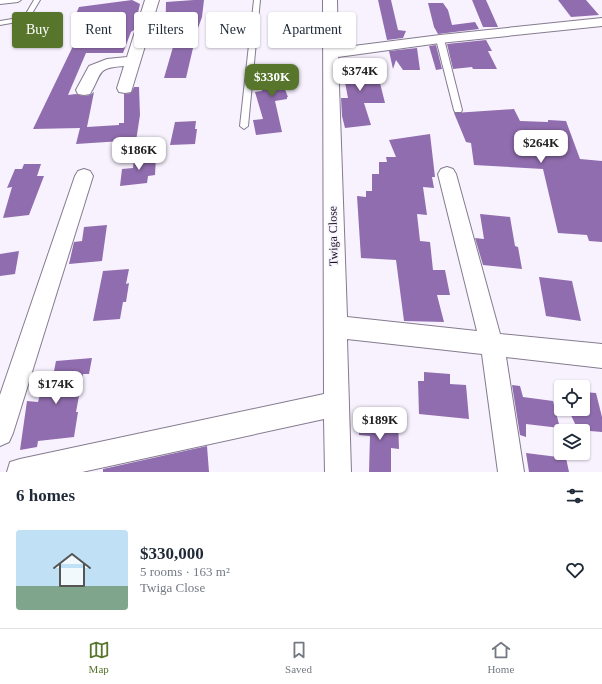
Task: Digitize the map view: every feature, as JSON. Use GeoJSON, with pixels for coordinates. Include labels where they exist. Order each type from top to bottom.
{"type":"FeatureCollection","features":[{"type":"Feature","properties":{"kind":"street"},"geometry":{"type":"LineString","coordinates":[[125,88],[152,0]]}},
{"type":"Feature","properties":{"kind":"street","name":"Twiga Close"},"geometry":{"type":"LineString","coordinates":[[330,0],[338,472]]}},
{"type":"Feature","properties":{"kind":"street"},"geometry":{"type":"LineString","coordinates":[[330,54],[440,39],[602,22]]}},
{"type":"Feature","properties":{"kind":"street"},"geometry":{"type":"LineString","coordinates":[[84,90],[94,70],[101,65],[113,62],[133,61]]}},
{"type":"Feature","properties":{"kind":"street"},"geometry":{"type":"LineString","coordinates":[[447,174],[492,344],[511,472]]}},
{"type":"Feature","properties":{"kind":"street"},"geometry":{"type":"LineString","coordinates":[[0,433],[84,176]]}},
{"type":"Feature","properties":{"kind":"street"},"geometry":{"type":"LineString","coordinates":[[335,327],[602,356]]}},
{"type":"Feature","properties":{"kind":"street"},"geometry":{"type":"LineString","coordinates":[[20,472],[336,404]]}},
{"type":"Feature","properties":{"kind":"lane"},"geometry":{"type":"LineString","coordinates":[[0,2],[18,0]]}},
{"type":"Feature","properties":{"kind":"lane"},"geometry":{"type":"LineString","coordinates":[[0,23],[26,19],[37,0]]}},
{"type":"Feature","properties":{"kind":"lane"},"geometry":{"type":"LineString","coordinates":[[244,126],[257,0]]}},
{"type":"Feature","properties":{"kind":"lane"},"geometry":{"type":"LineString","coordinates":[[440,39],[458,110]]}},
{"type":"Feature","properties":{"kind":"building"},"geometry":{"type":"Polygon","coordinates":[[[132,0],[140,4],[138,12],[134,12],[134,30],[131,32],[126,45],[126,12],[77,12],[79,7],[132,0]]]}},
{"type":"Feature","properties":{"kind":"building"},"geometry":{"type":"Polygon","coordinates":[[[204,0],[202,17],[198,28],[198,12],[166,12],[166,2],[204,0]]]}},
{"type":"Feature","properties":{"kind":"building"},"geometry":{"type":"Polygon","coordinates":[[[378,0],[391,0],[398,30],[406,31],[403,38],[387,40],[378,0]]]}},
{"type":"Feature","properties":{"kind":"building"},"geometry":{"type":"Polygon","coordinates":[[[472,0],[486,0],[498,27],[483,27],[472,0]]]}},
{"type":"Feature","properties":{"kind":"building"},"geometry":{"type":"Polygon","coordinates":[[[558,0],[586,0],[599,15],[571,17],[558,0]]]}},
{"type":"Feature","properties":{"kind":"building"},"geometry":{"type":"Polygon","coordinates":[[[428,3],[443,3],[448,10],[452,25],[475,22],[479,29],[438,34],[434,27],[428,3]]]}},
{"type":"Feature","properties":{"kind":"building"},"geometry":{"type":"Polygon","coordinates":[[[486,40],[492,51],[488,51],[497,69],[473,69],[472,67],[453,69],[447,44],[486,40]]]}},
{"type":"Feature","properties":{"kind":"building"},"geometry":{"type":"Polygon","coordinates":[[[436,45],[442,69],[436,70],[429,46],[436,45]]]}},
{"type":"Feature","properties":{"kind":"building"},"geometry":{"type":"Polygon","coordinates":[[[72,48],[125,48],[123,53],[86,53],[68,95],[76,94],[84,96],[90,95],[94,92],[87,127],[119,125],[119,123],[124,123],[124,94],[131,93],[134,87],[139,87],[140,115],[136,141],[76,144],[80,128],[33,129],[72,48]]]}},
{"type":"Feature","properties":{"kind":"building"},"geometry":{"type":"Polygon","coordinates":[[[173,48],[193,48],[186,78],[164,78],[173,48]]]}},
{"type":"Feature","properties":{"kind":"building"},"geometry":{"type":"Polygon","coordinates":[[[417,48],[420,70],[403,70],[396,60],[393,69],[389,51],[417,48]]]}},
{"type":"Feature","properties":{"kind":"building"},"geometry":{"type":"Polygon","coordinates":[[[374,59],[385,103],[364,103],[371,125],[345,128],[342,116],[341,98],[348,98],[341,62],[374,59]]]}},
{"type":"Feature","properties":{"kind":"building"},"geometry":{"type":"Polygon","coordinates":[[[295,67],[298,81],[282,82],[288,97],[287,99],[275,101],[282,132],[256,135],[253,120],[263,119],[255,92],[262,91],[260,69],[295,67]]]}},
{"type":"Feature","properties":{"kind":"building"},"geometry":{"type":"Polygon","coordinates":[[[514,109],[520,121],[566,121],[580,159],[602,161],[602,242],[589,241],[587,235],[558,233],[543,169],[474,165],[471,143],[466,142],[454,113],[514,109]]]}},
{"type":"Feature","properties":{"kind":"building"},"geometry":{"type":"Polygon","coordinates":[[[196,121],[195,129],[197,129],[195,144],[170,145],[175,122],[196,121]]]}},
{"type":"Feature","properties":{"kind":"building"},"geometry":{"type":"Polygon","coordinates":[[[430,134],[435,177],[432,177],[434,188],[423,187],[427,215],[417,214],[420,241],[430,242],[433,270],[445,270],[450,295],[437,295],[444,322],[404,321],[396,260],[361,258],[357,196],[366,197],[366,191],[372,191],[372,174],[379,174],[379,162],[387,162],[386,157],[396,157],[389,140],[430,134]]]}},
{"type":"Feature","properties":{"kind":"building"},"geometry":{"type":"Polygon","coordinates":[[[156,156],[155,175],[148,176],[147,183],[120,186],[122,169],[133,168],[134,158],[156,156]]]}},
{"type":"Feature","properties":{"kind":"building"},"geometry":{"type":"Polygon","coordinates":[[[24,164],[41,164],[37,176],[44,176],[29,215],[3,218],[12,187],[7,188],[15,169],[22,169],[24,164]]]}},
{"type":"Feature","properties":{"kind":"building"},"geometry":{"type":"Polygon","coordinates":[[[480,214],[510,217],[515,246],[518,247],[522,269],[483,265],[475,238],[484,239],[480,214]]]}},
{"type":"Feature","properties":{"kind":"building"},"geometry":{"type":"Polygon","coordinates":[[[107,225],[102,261],[69,264],[74,242],[82,241],[84,227],[107,225]]]}},
{"type":"Feature","properties":{"kind":"building"},"geometry":{"type":"Polygon","coordinates":[[[19,251],[15,274],[0,276],[0,254],[19,251]]]}},
{"type":"Feature","properties":{"kind":"building"},"geometry":{"type":"Polygon","coordinates":[[[129,269],[126,284],[129,283],[126,302],[123,302],[120,319],[93,321],[103,271],[129,269]]]}},
{"type":"Feature","properties":{"kind":"building"},"geometry":{"type":"Polygon","coordinates":[[[539,277],[572,281],[581,321],[546,316],[539,277]]]}},
{"type":"Feature","properties":{"kind":"building"},"geometry":{"type":"Polygon","coordinates":[[[92,358],[89,374],[83,374],[76,412],[78,412],[74,437],[38,441],[37,447],[20,450],[27,401],[38,402],[42,387],[51,386],[56,361],[92,358]]]}},
{"type":"Feature","properties":{"kind":"building"},"geometry":{"type":"Polygon","coordinates":[[[424,372],[450,374],[450,384],[466,385],[469,419],[419,414],[418,381],[424,381],[424,372]]]}},
{"type":"Feature","properties":{"kind":"building"},"geometry":{"type":"Polygon","coordinates":[[[512,385],[520,386],[523,397],[553,401],[554,416],[557,416],[559,424],[554,424],[554,427],[526,424],[526,437],[520,435],[512,385]]]}},
{"type":"Feature","properties":{"kind":"building"},"geometry":{"type":"Polygon","coordinates":[[[590,393],[596,393],[602,417],[602,432],[590,431],[590,424],[575,424],[571,416],[590,416],[590,393]]]}},
{"type":"Feature","properties":{"kind":"building"},"geometry":{"type":"Polygon","coordinates":[[[359,416],[398,419],[399,449],[391,448],[391,472],[369,472],[370,436],[359,435],[359,416]]]}},
{"type":"Feature","properties":{"kind":"building"},"geometry":{"type":"Polygon","coordinates":[[[207,446],[209,472],[103,472],[103,469],[207,446]]]}},
{"type":"Feature","properties":{"kind":"building"},"geometry":{"type":"Polygon","coordinates":[[[526,453],[554,456],[554,460],[566,460],[569,472],[529,472],[526,453]]]}}]}
